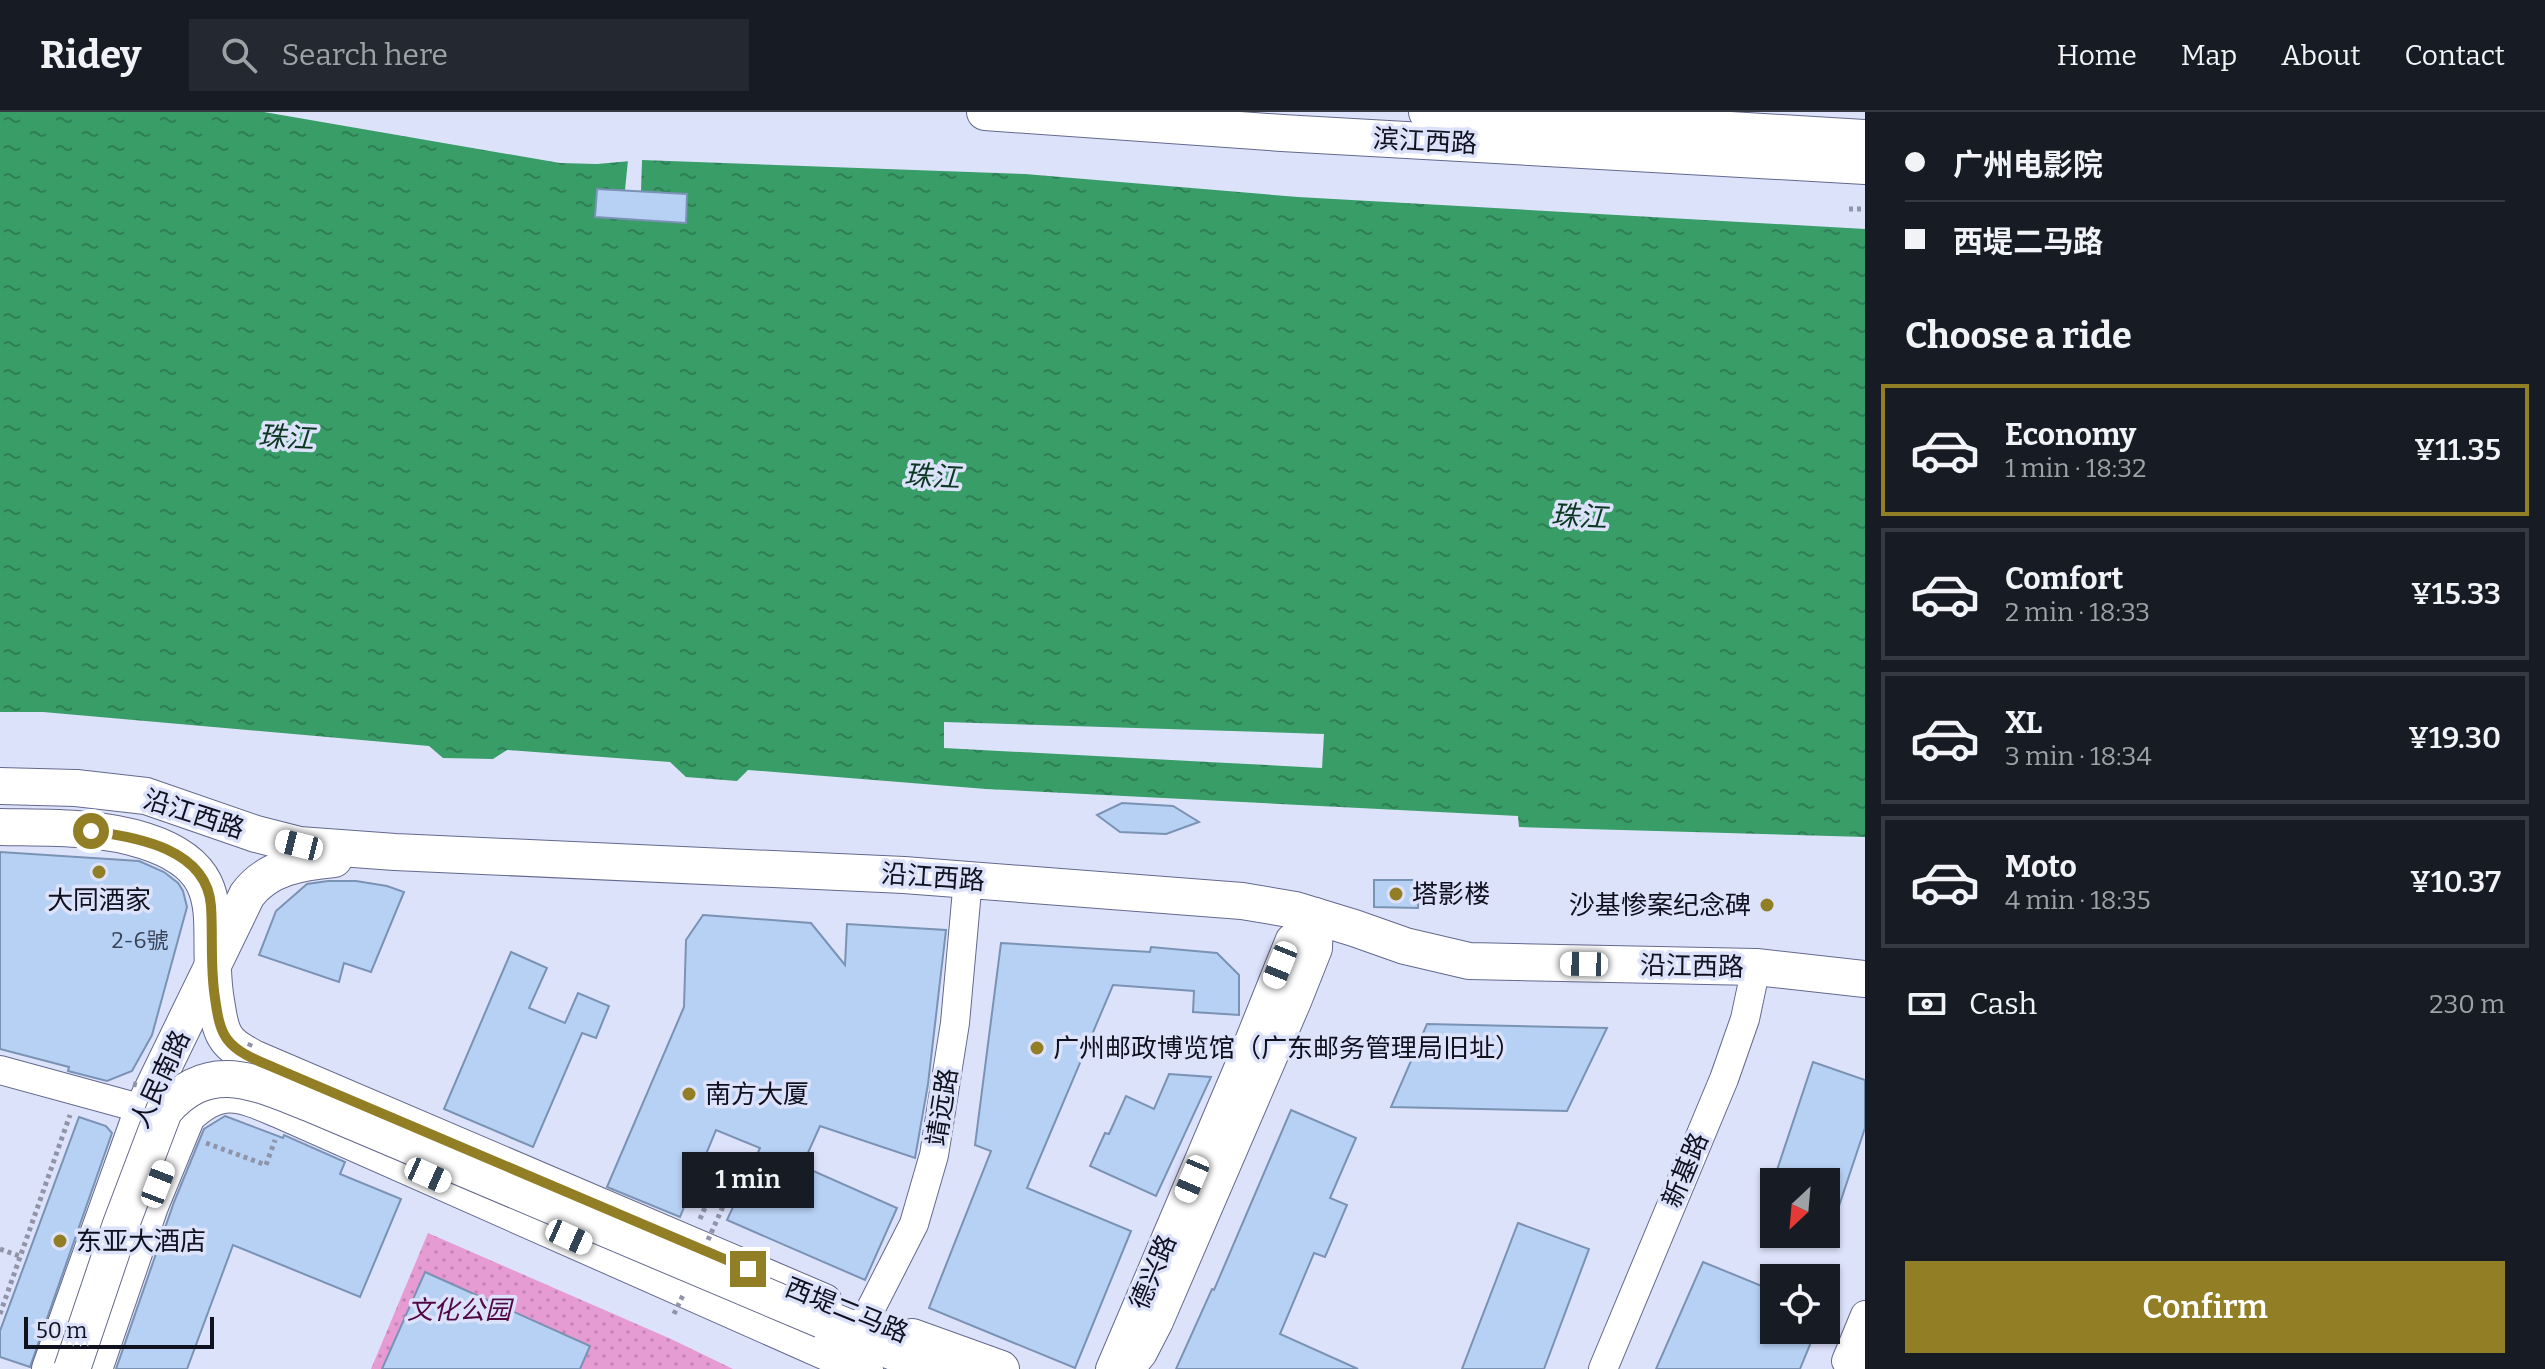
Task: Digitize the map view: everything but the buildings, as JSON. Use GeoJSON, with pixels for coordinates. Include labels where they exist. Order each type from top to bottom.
{"type":"FeatureCollection","features":[{"type":"Feature","properties":{"kind":"highway"},"geometry":{"type":"LineString","coordinates":[[822,1320],[944,1369]]}},
{"type":"Feature","properties":{"kind":"highway"},"geometry":{"type":"LineString","coordinates":[[1857,1369],[1865,1348]]}},
{"type":"Feature","properties":{"kind":"main road","name":"滨江西路"},"geometry":{"type":"LineString","coordinates":[[985,112],[1282,133],[1635,125],[1865,166]]}},
{"type":"Feature","properties":{"kind":"main road","name":"滨江西路"},"geometry":{"type":"LineString","coordinates":[[1427,112],[1865,138]]}},
{"type":"Feature","properties":{"kind":"main road","name":"沿江西路"},"geometry":{"type":"LineString","coordinates":[[0,786],[76,788],[146,796],[256,834],[299,845],[968,879],[1242,901],[1315,916],[1405,946],[1469,961],[1756,967],[1865,979]]}},
{"type":"Feature","properties":{"kind":"main road","name":"沿江西路"},"geometry":{"type":"LineString","coordinates":[[0,827],[116,834],[144,840],[184,859],[199,872],[209,889],[211,972],[218,1016],[225,1037],[269,1094]]}},
{"type":"Feature","properties":{"kind":"main road","name":"人民南路"},"geometry":{"type":"LineString","coordinates":[[50,1369],[143,1109],[239,909],[255,883],[269,874],[304,862],[395,852]]}},
{"type":"Feature","properties":{"kind":"main road"},"geometry":{"type":"LineString","coordinates":[[1125,1369],[1139,1352],[1155,1321],[1293,1001],[1314,948],[1315,916]]}},
{"type":"Feature","properties":{"kind":"main road"},"geometry":{"type":"LineString","coordinates":[[72,1369],[125,1213],[164,1111],[178,1095],[194,1085],[233,1077],[309,1103],[822,1320],[920,1369]]}},
{"type":"Feature","properties":{"kind":"main road","name":"人民南路"},"geometry":{"type":"LineString","coordinates":[[94,1369],[150,1206],[187,1116],[198,1105],[216,1096],[232,1092],[269,1094]]}},
{"type":"Feature","properties":{"kind":"main road","name":"西堤二马路"},"geometry":{"type":"LineString","coordinates":[[269,1094],[697,1244],[865,1320],[1001,1369]]}},
{"type":"Feature","properties":{"kind":"main road","name":"西堤二马路"},"geometry":{"type":"LineString","coordinates":[[269,1094],[865,1369]]}},
{"type":"Feature","properties":{"kind":"main road"},"geometry":{"type":"LineString","coordinates":[[822,1320],[962,1369]]}},
{"type":"Feature","properties":{"kind":"street","name":"靖远路"},"geometry":{"type":"LineString","coordinates":[[865,1320],[914,1224],[934,1155],[955,1023],[968,879]]}},
{"type":"Feature","properties":{"kind":"street","name":"德兴路"},"geometry":{"type":"LineString","coordinates":[[1110,1369],[1290,939],[1315,916]]}},
{"type":"Feature","properties":{"kind":"street","name":"新基路"},"geometry":{"type":"LineString","coordinates":[[1603,1369],[1724,1079],[1745,1019],[1756,967]]}},
{"type":"Feature","properties":{"kind":"street"},"geometry":{"type":"LineString","coordinates":[[0,1070],[143,1109]]}},
{"type":"Feature","properties":{"kind":"street"},"geometry":{"type":"LineString","coordinates":[[1842,1369],[1865,1315]]}},
{"type":"Feature","properties":{"kind":"path"},"geometry":{"type":"LineString","coordinates":[[1849,209],[1865,209]]}},
{"type":"Feature","properties":{"kind":"path"},"geometry":{"type":"LineString","coordinates":[[0,1314],[78,1091]]}},
{"type":"Feature","properties":{"kind":"path"},"geometry":{"type":"LineString","coordinates":[[203,1142],[266,1165],[269,1094]]}},
{"type":"Feature","properties":{"kind":"path"},"geometry":{"type":"LineString","coordinates":[[727,1157],[742,1164],[697,1244],[727,1157]]}},
{"type":"Feature","properties":{"kind":"path"},"geometry":{"type":"LineString","coordinates":[[0,1249],[22,1257]]}},
{"type":"Feature","properties":{"kind":"path"},"geometry":{"type":"LineString","coordinates":[[674,1314],[687,1286]]}},
{"type":"Feature","properties":{"kind":"green space","name":"文化公园"},"geometry":{"type":"Polygon","coordinates":[[[428,1233],[671,1339],[733,1369],[371,1369],[428,1233]]]}},
{"type":"Feature","properties":{"kind":"water","name":"珠江"},"geometry":{"type":"Polygon","coordinates":[[[0,112],[264,112],[560,163],[642,160],[1025,174],[1298,197],[1865,229],[1865,837],[1519,827],[1518,816],[986,789],[748,770],[737,781],[686,777],[670,762],[507,750],[493,759],[443,758],[429,746],[43,712],[0,712],[0,112]]]}},
{"type":"Feature","properties":{"kind":"pier"},"geometry":{"type":"Polygon","coordinates":[[[628,160],[642,160],[641,191],[687,194],[686,223],[595,217],[597,189],[625,190],[628,160]]]}},
{"type":"Feature","properties":{"kind":"pier"},"geometry":{"type":"Polygon","coordinates":[[[944,722],[1324,734],[1322,768],[944,748],[944,722]]]}},
{"type":"Feature","properties":{"kind":"place","name":"大同酒家"},"geometry":{"type":"Point","coordinates":[99,872]}},
{"type":"Feature","properties":{"kind":"place","name":"塔影楼"},"geometry":{"type":"Point","coordinates":[1396,894]}},
{"type":"Feature","properties":{"kind":"place","name":"沙基惨案纪念碑"},"geometry":{"type":"Point","coordinates":[1767,905]}},
{"type":"Feature","properties":{"kind":"place","name":"广州邮政博览馆（广东邮务管理局旧址）"},"geometry":{"type":"Point","coordinates":[1037,1048]}},
{"type":"Feature","properties":{"kind":"place","name":"南方大厦"},"geometry":{"type":"Point","coordinates":[689,1094]}},
{"type":"Feature","properties":{"kind":"place","name":"东亚大酒店"},"geometry":{"type":"Point","coordinates":[60,1241]}},
{"type":"Feature","properties":{"kind":"route"},"geometry":{"type":"LineString","coordinates":[[91,831],[144,840],[184,859],[199,872],[209,889],[211,972],[218,1016],[225,1037],[234,1047],[275,1068],[748,1269]]}}]}
